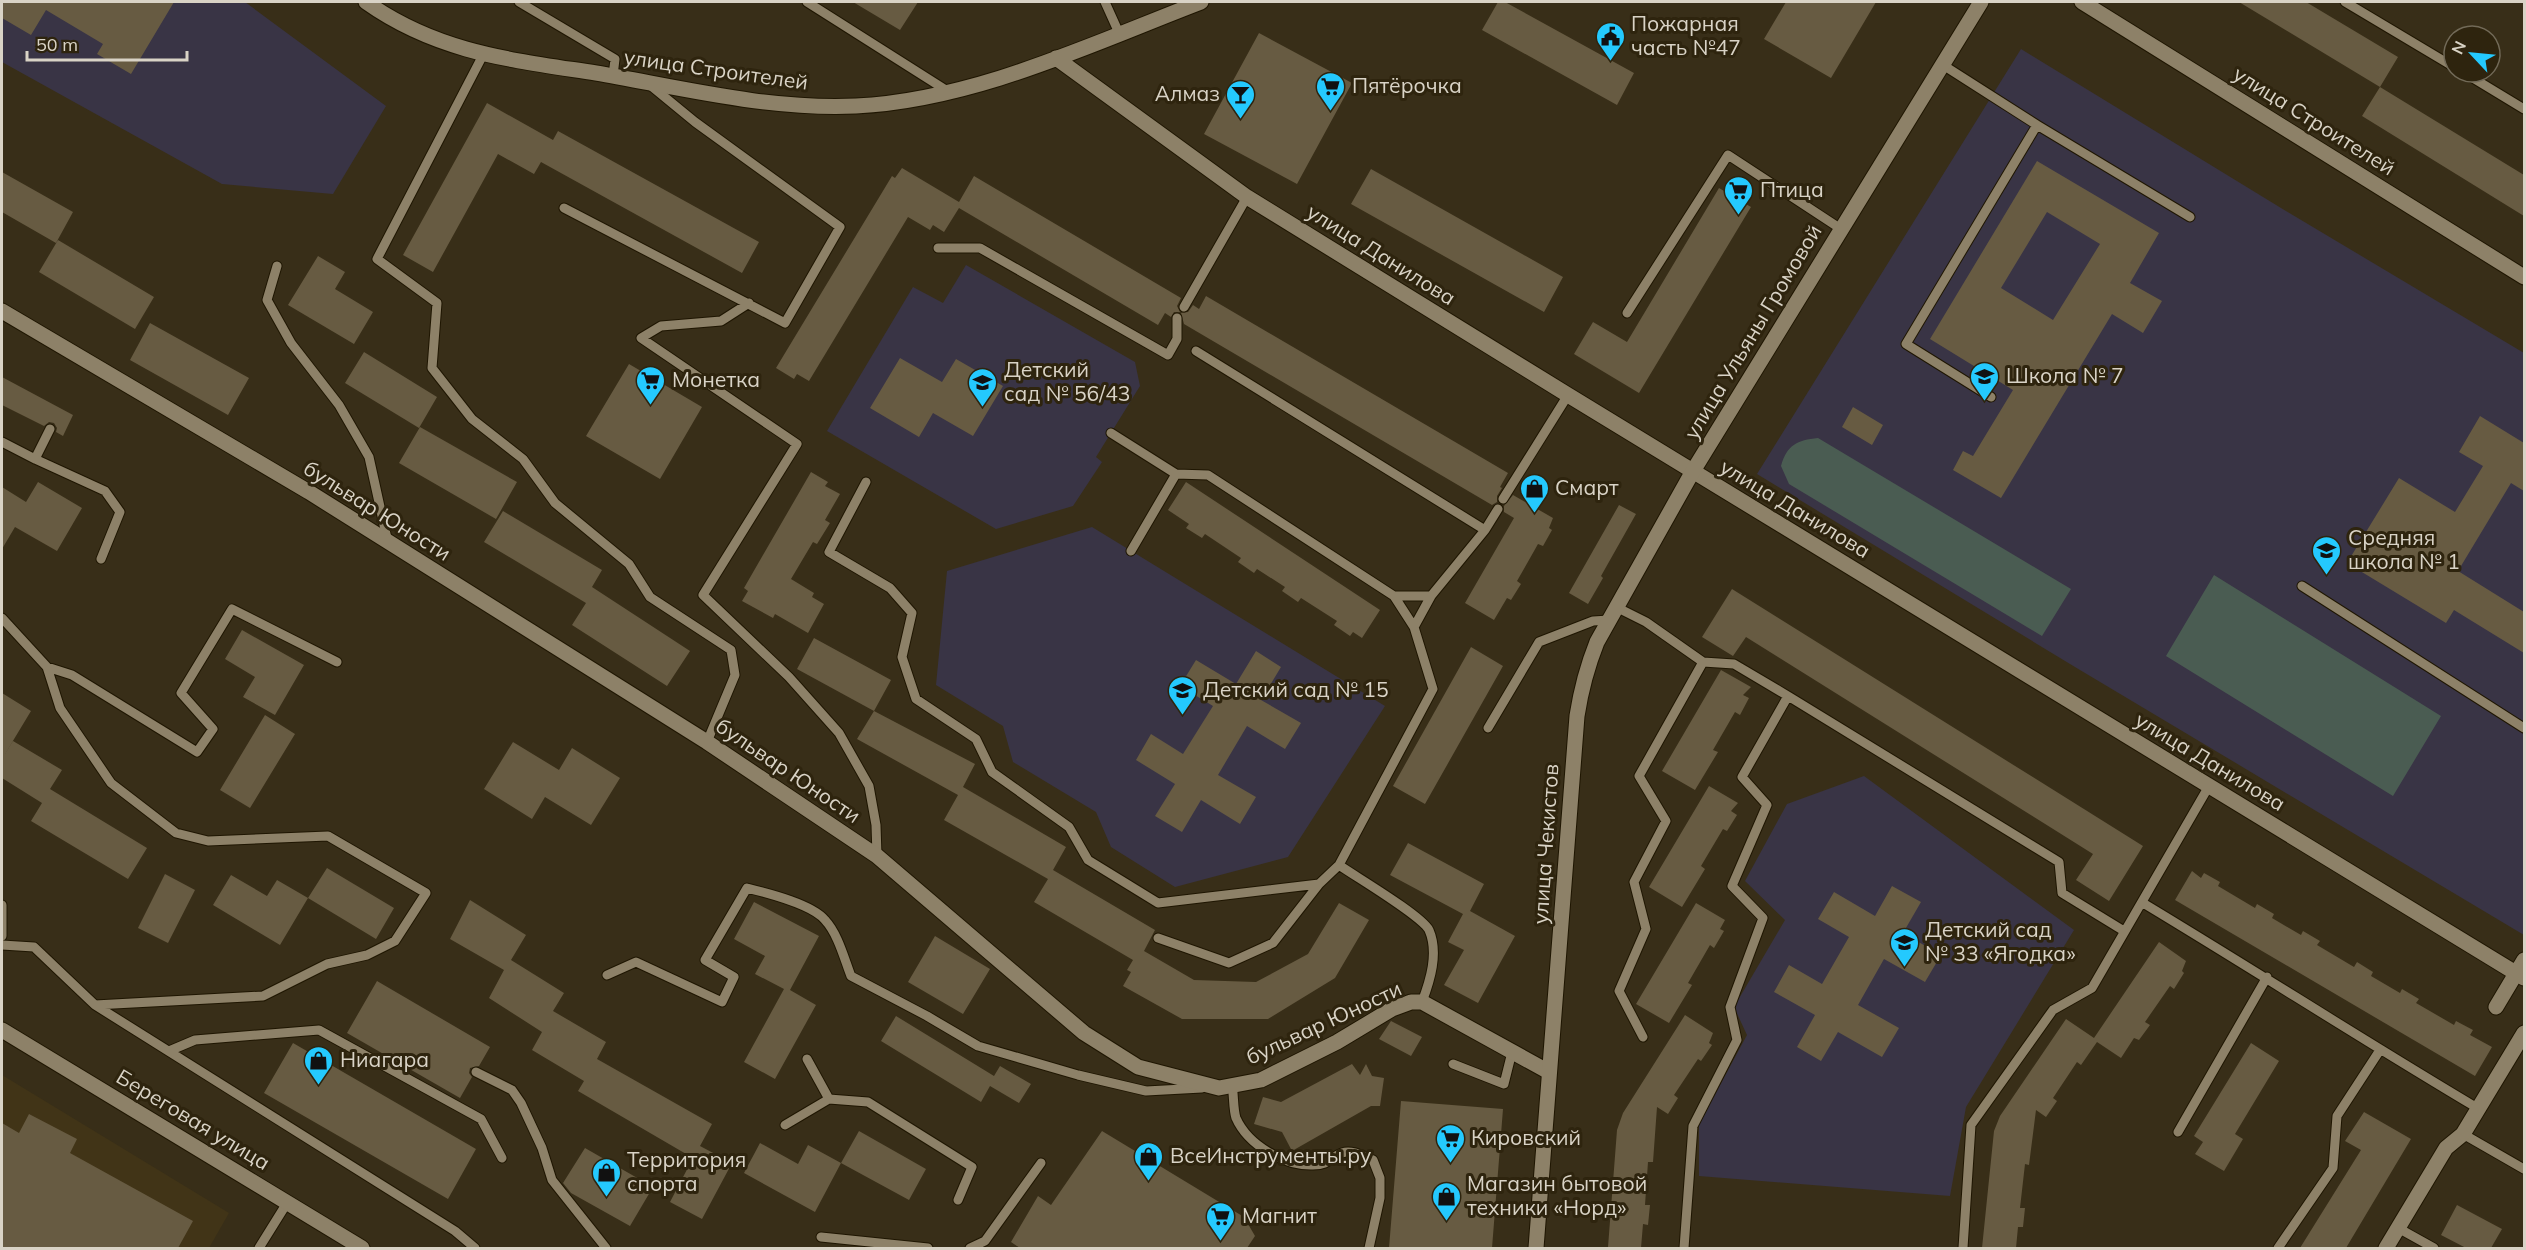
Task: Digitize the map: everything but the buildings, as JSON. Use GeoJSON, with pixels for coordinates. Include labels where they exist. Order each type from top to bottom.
{"type":"FeatureCollection","features":[{"type":"Feature","properties":{"kind":"street","name":"улица Строителей"},"geometry":{"type":"LineString","coordinates":[[366,2],[393,21],[424,35],[483,55],[759,101],[809,106],[893,103],[951,93],[1056,58],[1201,2]]}},
{"type":"Feature","properties":{"kind":"street","name":"улица Ульяны Громовой"},"geometry":{"type":"LineString","coordinates":[[1693,471],[1981,2]]}},
{"type":"Feature","properties":{"kind":"street","name":"улица Строителей"},"geometry":{"type":"LineString","coordinates":[[2082,2],[2524,277]]}},
{"type":"Feature","properties":{"kind":"street","name":"улица Данилова"},"geometry":{"type":"LineString","coordinates":[[1056,58],[1247,197],[2209,786],[2523,972]]}},
{"type":"Feature","properties":{"kind":"street","name":"бульвар Юности"},"geometry":{"type":"LineString","coordinates":[[2,313],[243,453],[707,742],[877,856],[1084,1033],[1138,1067],[1226,1087],[1261,1080],[1337,1042],[1392,1009],[1411,1002],[1422,1002],[1550,1072]]}},
{"type":"Feature","properties":{"kind":"street","name":"улица Чекистов"},"geometry":{"type":"LineString","coordinates":[[1536,1248],[1577,716],[1582,682],[1589,661],[1613,614],[1693,471]]}},
{"type":"Feature","properties":{"kind":"street"},"geometry":{"type":"LineString","coordinates":[[2496,1007],[2523,972]]}},
{"type":"Feature","properties":{"kind":"street","name":"Береговая улица"},"geometry":{"type":"LineString","coordinates":[[2,1030],[358,1247]]}},
{"type":"Feature","properties":{"kind":"street"},"geometry":{"type":"LineString","coordinates":[[2386,1248],[2446,1148],[2463,1134],[2524,1033]]}},
{"type":"Feature","properties":{"kind":"lane"},"geometry":{"type":"LineString","coordinates":[[519,2],[615,59],[613,76]]}},
{"type":"Feature","properties":{"kind":"lane"},"geometry":{"type":"LineString","coordinates":[[807,2],[951,93]]}},
{"type":"Feature","properties":{"kind":"lane"},"geometry":{"type":"LineString","coordinates":[[1106,2],[1119,33]]}},
{"type":"Feature","properties":{"kind":"lane"},"geometry":{"type":"LineString","coordinates":[[2345,2],[2442,59]]}},
{"type":"Feature","properties":{"kind":"lane"},"geometry":{"type":"LineString","coordinates":[[483,55],[377,259],[437,303],[432,368],[472,419],[523,459],[555,503],[629,564],[650,597],[731,650],[735,675],[707,742]]}},
{"type":"Feature","properties":{"kind":"lane"},"geometry":{"type":"LineString","coordinates":[[1943,65],[2037,125],[2190,217]]}},
{"type":"Feature","properties":{"kind":"lane"},"geometry":{"type":"LineString","coordinates":[[564,208],[750,303],[784,323],[840,227],[695,122],[645,82]]}},
{"type":"Feature","properties":{"kind":"lane"},"geometry":{"type":"LineString","coordinates":[[2483,84],[2524,109]]}},
{"type":"Feature","properties":{"kind":"lane"},"geometry":{"type":"LineString","coordinates":[[1991,397],[1906,344],[2037,125]]}},
{"type":"Feature","properties":{"kind":"lane"},"geometry":{"type":"LineString","coordinates":[[1627,313],[1728,155],[1841,229]]}},
{"type":"Feature","properties":{"kind":"lane"},"geometry":{"type":"LineString","coordinates":[[1184,307],[1247,197]]}},
{"type":"Feature","properties":{"kind":"lane"},"geometry":{"type":"LineString","coordinates":[[938,248],[980,248],[1168,355],[1177,339],[1177,318]]}},
{"type":"Feature","properties":{"kind":"lane"},"geometry":{"type":"LineString","coordinates":[[277,266],[267,300],[291,344],[339,405],[369,457],[388,543]]}},
{"type":"Feature","properties":{"kind":"lane"},"geometry":{"type":"LineString","coordinates":[[750,303],[721,321],[661,326],[641,338],[797,444],[703,595],[789,677],[839,734],[869,786],[876,825],[877,856]]}},
{"type":"Feature","properties":{"kind":"lane"},"geometry":{"type":"LineString","coordinates":[[1196,351],[1485,530]]}},
{"type":"Feature","properties":{"kind":"lane"},"geometry":{"type":"LineString","coordinates":[[1503,499],[1568,395]]}},
{"type":"Feature","properties":{"kind":"lane"},"geometry":{"type":"LineString","coordinates":[[35,459],[50,429]]}},
{"type":"Feature","properties":{"kind":"lane"},"geometry":{"type":"LineString","coordinates":[[1111,433],[1176,474],[1208,475],[1394,596],[1414,627],[1433,689],[1339,866],[1319,884],[1273,943],[1229,963],[1158,938]]}},
{"type":"Feature","properties":{"kind":"lane"},"geometry":{"type":"LineString","coordinates":[[2,442],[105,491],[120,512],[101,559]]}},
{"type":"Feature","properties":{"kind":"lane"},"geometry":{"type":"LineString","coordinates":[[1131,550],[1176,474]]}},
{"type":"Feature","properties":{"kind":"lane"},"geometry":{"type":"LineString","coordinates":[[866,482],[829,552],[890,588],[912,613],[902,657],[916,699],[976,739],[992,772],[1069,827],[1088,860],[1158,903],[1319,884]]}},
{"type":"Feature","properties":{"kind":"lane"},"geometry":{"type":"LineString","coordinates":[[1414,627],[1431,596],[1485,530],[1498,508]]}},
{"type":"Feature","properties":{"kind":"lane"},"geometry":{"type":"LineString","coordinates":[[2302,586],[2524,728]]}},
{"type":"Feature","properties":{"kind":"lane"},"geometry":{"type":"LineString","coordinates":[[1394,596],[1431,596]]}},
{"type":"Feature","properties":{"kind":"lane"},"geometry":{"type":"LineString","coordinates":[[47,667],[72,675],[197,752],[213,729],[182,693],[232,609],[337,662]]}},
{"type":"Feature","properties":{"kind":"lane"},"geometry":{"type":"LineString","coordinates":[[1488,728],[1539,642],[1613,614],[1646,622],[1703,662],[1734,664],[2059,862],[2062,893],[2124,931]]}},
{"type":"Feature","properties":{"kind":"lane"},"geometry":{"type":"LineString","coordinates":[[2,618],[47,667],[60,708],[111,783],[176,833],[208,841],[328,836],[426,893],[395,941],[367,955],[327,964],[263,996],[95,1005]]}},
{"type":"Feature","properties":{"kind":"lane"},"geometry":{"type":"LineString","coordinates":[[1643,1037],[1619,991],[1646,929],[1634,882],[1666,821],[1640,776],[1703,662]]}},
{"type":"Feature","properties":{"kind":"lane"},"geometry":{"type":"LineString","coordinates":[[1684,1248],[1693,1126],[1737,1040],[1731,1006],[1763,918],[1732,886],[1767,805],[1742,777],[1788,696]]}},
{"type":"Feature","properties":{"kind":"lane"},"geometry":{"type":"LineString","coordinates":[[1963,1248],[1971,1125],[2053,1010],[2092,988],[2209,786]]}},
{"type":"Feature","properties":{"kind":"lane"},"geometry":{"type":"LineString","coordinates":[[1339,866],[1417,918],[1428,930],[1432,951],[1431,977],[1422,1002]]}},
{"type":"Feature","properties":{"kind":"lane"},"geometry":{"type":"LineString","coordinates":[[607,975],[636,962],[722,1002],[734,977],[705,960],[747,888],[795,902],[825,919],[851,976],[978,1046],[1078,1075],[1146,1091],[1226,1087],[1236,1117],[1256,1142],[1273,1155],[1284,1160],[1311,1165],[1327,1163],[1342,1152],[1356,1153],[1373,1160],[1380,1178],[1380,1198],[1369,1248]]}},
{"type":"Feature","properties":{"kind":"lane"},"geometry":{"type":"LineString","coordinates":[[2143,903],[2479,1109]]}},
{"type":"Feature","properties":{"kind":"lane"},"geometry":{"type":"LineString","coordinates":[[2,904],[2,936]]}},
{"type":"Feature","properties":{"kind":"lane"},"geometry":{"type":"LineString","coordinates":[[2,945],[34,947],[95,1005],[445,1225],[475,1248]]}},
{"type":"Feature","properties":{"kind":"lane"},"geometry":{"type":"LineString","coordinates":[[2178,1132],[2267,977]]}},
{"type":"Feature","properties":{"kind":"lane"},"geometry":{"type":"LineString","coordinates":[[169,1051],[195,1040],[319,1030],[481,1119],[502,1158]]}},
{"type":"Feature","properties":{"kind":"lane"},"geometry":{"type":"LineString","coordinates":[[2278,1248],[2333,1168],[2337,1116],[2380,1050]]}},
{"type":"Feature","properties":{"kind":"lane"},"geometry":{"type":"LineString","coordinates":[[1453,1064],[1504,1084],[1512,1052]]}},
{"type":"Feature","properties":{"kind":"lane"},"geometry":{"type":"LineString","coordinates":[[807,1059],[829,1099]]}},
{"type":"Feature","properties":{"kind":"lane"},"geometry":{"type":"LineString","coordinates":[[476,1072],[512,1090],[521,1103],[542,1149],[552,1180],[606,1248]]}},
{"type":"Feature","properties":{"kind":"lane"},"geometry":{"type":"LineString","coordinates":[[785,1125],[829,1099],[868,1102],[972,1167],[958,1200]]}},
{"type":"Feature","properties":{"kind":"lane"},"geometry":{"type":"LineString","coordinates":[[2463,1134],[2524,1169]]}},
{"type":"Feature","properties":{"kind":"lane"},"geometry":{"type":"LineString","coordinates":[[970,1248],[985,1241],[1041,1163]]}},
{"type":"Feature","properties":{"kind":"lane"},"geometry":{"type":"LineString","coordinates":[[259,1248],[287,1203]]}},
{"type":"Feature","properties":{"kind":"lane"},"geometry":{"type":"LineString","coordinates":[[2398,1228],[2434,1248]]}},
{"type":"Feature","properties":{"kind":"lane"},"geometry":{"type":"LineString","coordinates":[[821,1237],[928,1248]]}},
{"type":"Feature","properties":{"kind":"shaded area"},"geometry":{"type":"Polygon","coordinates":[[[2,2],[245,2],[386,106],[333,194],[222,184],[2,62],[2,2]]]}},
{"type":"Feature","properties":{"kind":"shaded area"},"geometry":{"type":"Polygon","coordinates":[[[2021,49],[2524,353],[2524,935],[1757,474],[2021,49]]]}},
{"type":"Feature","properties":{"kind":"shaded area","name":"Детский сад № 56/43"},"geometry":{"type":"Polygon","coordinates":[[[966,265],[1135,362],[1140,386],[1096,457],[1102,462],[1073,506],[996,529],[827,431],[913,287],[943,303],[966,265]]]}},
{"type":"Feature","properties":{"kind":"shaded area","name":"Детский сад № 15"},"geometry":{"type":"Polygon","coordinates":[[[1092,527],[1385,706],[1288,857],[1175,887],[1111,847],[1096,812],[1013,762],[1003,726],[936,685],[947,571],[1092,527]]]}},
{"type":"Feature","properties":{"kind":"shaded area","name":"Детский сад № 33 «Ягодка»"},"geometry":{"type":"Polygon","coordinates":[[[1864,776],[2074,930],[1966,1107],[1950,1196],[1699,1176],[1699,1124],[1747,1035],[1734,1007],[1785,920],[1745,881],[1787,804],[1864,776]]]}},
{"type":"Feature","properties":{"kind":"shaded area"},"geometry":{"type":"Polygon","coordinates":[[[2,1075],[229,1213],[209,1248],[2,1248],[2,1075]]]}},
{"type":"Feature","properties":{"kind":"green space"},"geometry":{"type":"Polygon","coordinates":[[[1818,438],[2071,589],[2042,636],[1789,484],[1781,466],[1786,453],[1799,442],[1818,438]]]}},
{"type":"Feature","properties":{"kind":"green space"},"geometry":{"type":"Polygon","coordinates":[[[2214,575],[2441,716],[2393,796],[2166,656],[2214,575]]]}},
{"type":"Feature","properties":{"kind":"place","name":"Пожарная часть №47"},"geometry":{"type":"Point","coordinates":[1610,62]}},
{"type":"Feature","properties":{"kind":"place","name":"Пятёрочка"},"geometry":{"type":"Point","coordinates":[1331,112]}},
{"type":"Feature","properties":{"kind":"place","name":"Алмаз"},"geometry":{"type":"Point","coordinates":[1241,120]}},
{"type":"Feature","properties":{"kind":"place","name":"Птица"},"geometry":{"type":"Point","coordinates":[1739,216]}},
{"type":"Feature","properties":{"kind":"place","name":"Школа № 7"},"geometry":{"type":"Point","coordinates":[1985,402]}},
{"type":"Feature","properties":{"kind":"place","name":"Монетка"},"geometry":{"type":"Point","coordinates":[651,406]}},
{"type":"Feature","properties":{"kind":"place","name":"Детский сад № 56/43"},"geometry":{"type":"Point","coordinates":[983,408]}},
{"type":"Feature","properties":{"kind":"place","name":"Смарт"},"geometry":{"type":"Point","coordinates":[1534,514]}},
{"type":"Feature","properties":{"kind":"place","name":"Средняя школа № 1"},"geometry":{"type":"Point","coordinates":[2327,576]}},
{"type":"Feature","properties":{"kind":"place","name":"Детский сад № 15"},"geometry":{"type":"Point","coordinates":[1182,716]}},
{"type":"Feature","properties":{"kind":"place","name":"Детский сад № 33 «Ягодка»"},"geometry":{"type":"Point","coordinates":[1904,968]}},
{"type":"Feature","properties":{"kind":"place","name":"Ниагара"},"geometry":{"type":"Point","coordinates":[319,1086]}},
{"type":"Feature","properties":{"kind":"place","name":"Кировский"},"geometry":{"type":"Point","coordinates":[1450,1164]}},
{"type":"Feature","properties":{"kind":"place","name":"ВсеИнструменты.ру"},"geometry":{"type":"Point","coordinates":[1149,1182]}},
{"type":"Feature","properties":{"kind":"place","name":"Территория спорта"},"geometry":{"type":"Point","coordinates":[606,1198]}},
{"type":"Feature","properties":{"kind":"place","name":"Магазин бытовой техники «Норд»"},"geometry":{"type":"Point","coordinates":[1446,1222]}},
{"type":"Feature","properties":{"kind":"place","name":"Магнит"},"geometry":{"type":"Point","coordinates":[1221,1242]}}]}
